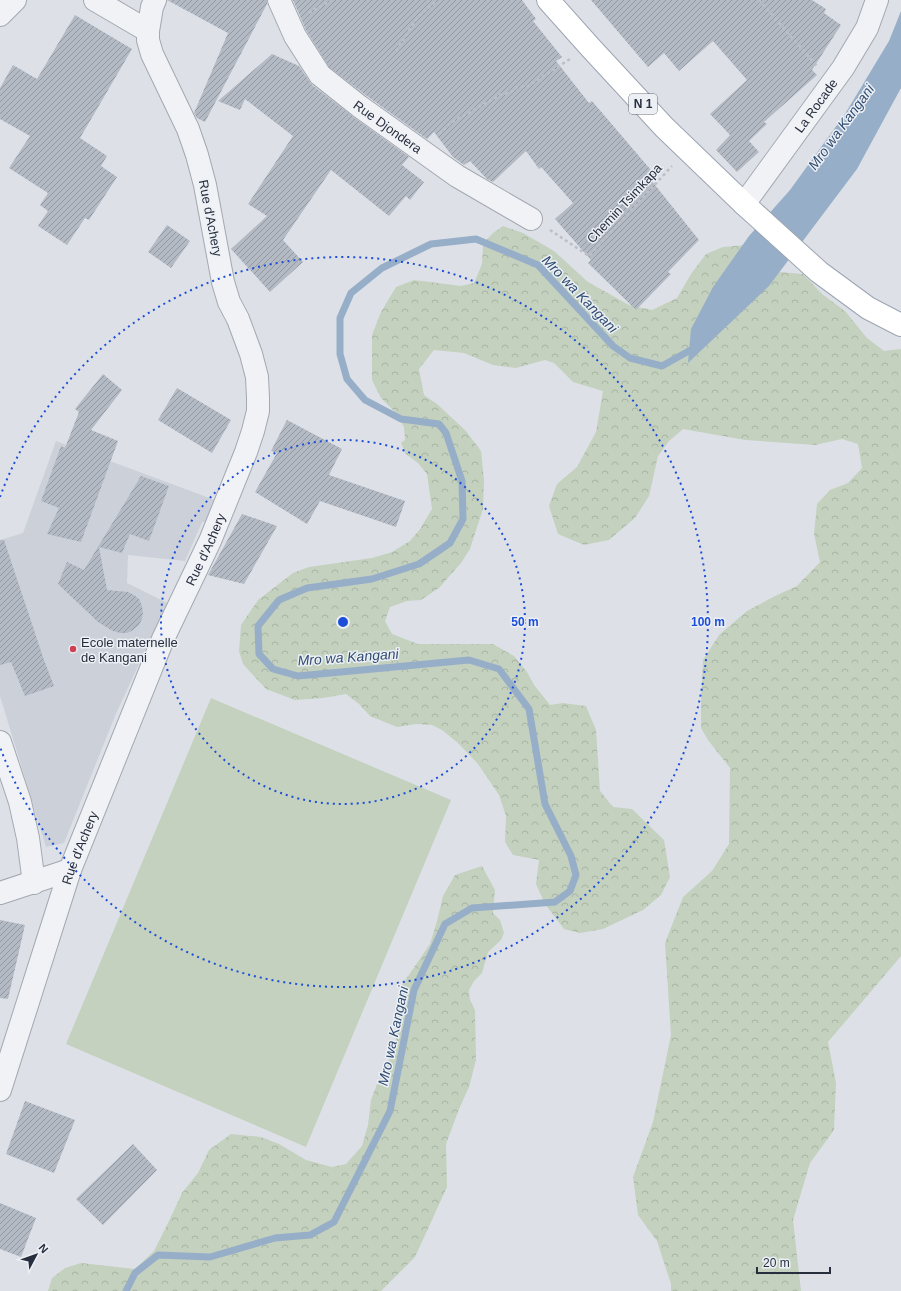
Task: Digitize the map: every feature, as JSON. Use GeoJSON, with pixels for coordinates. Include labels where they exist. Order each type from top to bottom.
{"type":"FeatureCollection","features":[{"type":"Feature","properties":{"kind":"main road","name":"N 1"},"geometry":{"type":"LineString","coordinates":[[548,0],[664,127],[744,204],[819,272],[868,308],[901,325]]}},
{"type":"Feature","properties":{"kind":"street"},"geometry":{"type":"LineString","coordinates":[[0,15],[15,0]]}},
{"type":"Feature","properties":{"kind":"street"},"geometry":{"type":"LineString","coordinates":[[95,0],[148,31]]}},
{"type":"Feature","properties":{"kind":"street","name":"Rue d'Achery"},"geometry":{"type":"LineString","coordinates":[[0,1090],[70,870],[163,639],[210,541],[248,445],[258,411],[257,377],[251,354],[223,282],[205,185],[197,155],[188,129],[152,54],[148,40],[152,7],[155,0]]}},
{"type":"Feature","properties":{"kind":"street","name":"Rue Djondera"},"geometry":{"type":"LineString","coordinates":[[279,0],[295,36],[320,75],[359,106],[457,176],[531,218]]}},
{"type":"Feature","properties":{"kind":"street","name":"La Rocade"},"geometry":{"type":"LineString","coordinates":[[744,204],[843,68],[867,28],[877,0]]}},
{"type":"Feature","properties":{"kind":"street"},"geometry":{"type":"LineString","coordinates":[[0,742],[20,802],[28,838],[34,883]]}},
{"type":"Feature","properties":{"kind":"street"},"geometry":{"type":"LineString","coordinates":[[0,893],[70,870]]}},
{"type":"Feature","properties":{"kind":"path"},"geometry":{"type":"LineString","coordinates":[[396,51],[417,18],[437,0]]}},
{"type":"Feature","properties":{"kind":"path"},"geometry":{"type":"LineString","coordinates":[[759,0],[832,83]]}},
{"type":"Feature","properties":{"kind":"path"},"geometry":{"type":"LineString","coordinates":[[422,151],[452,122],[502,94],[510,93],[518,87],[528,86],[590,47]]}},
{"type":"Feature","properties":{"kind":"path","name":"Chemin Tsimkapa"},"geometry":{"type":"LineString","coordinates":[[531,218],[589,256],[688,150]]}},
{"type":"Feature","properties":{"kind":"shaded area","name":"Ecole maternelle de Kangani"},"geometry":{"type":"Polygon","coordinates":[[[56,441],[215,500],[208,523],[202,522],[185,561],[128,555],[127,583],[167,603],[115,716],[64,843],[46,847],[0,696],[0,540],[23,533],[56,441]]]}},
{"type":"Feature","properties":{"kind":"green space"},"geometry":{"type":"Polygon","coordinates":[[[503,226],[523,233],[554,251],[588,282],[629,305],[652,310],[677,298],[691,274],[706,254],[723,247],[746,245],[779,272],[803,274],[822,294],[845,311],[867,338],[884,351],[901,349],[901,956],[828,1042],[836,1083],[834,1130],[810,1163],[793,1220],[801,1291],[671,1291],[671,1284],[657,1241],[638,1215],[633,1177],[653,1122],[671,1035],[665,943],[683,897],[712,871],[729,844],[730,768],[708,740],[701,728],[703,660],[719,635],[747,611],[797,586],[820,562],[814,534],[817,504],[830,490],[848,483],[862,468],[858,444],[842,439],[815,445],[745,440],[683,429],[669,441],[658,456],[649,496],[635,518],[609,540],[584,545],[558,534],[549,506],[557,484],[577,467],[596,432],[603,391],[573,382],[554,363],[545,360],[516,368],[493,365],[464,353],[434,350],[419,369],[424,395],[437,404],[466,431],[481,451],[484,480],[483,509],[470,549],[461,563],[439,588],[421,600],[407,601],[390,607],[385,621],[392,634],[418,644],[493,644],[514,656],[550,705],[563,703],[586,706],[596,730],[600,791],[613,807],[632,809],[664,840],[670,877],[661,895],[643,910],[603,929],[580,933],[564,929],[545,904],[536,884],[539,860],[513,855],[505,842],[506,816],[499,795],[478,764],[458,743],[442,730],[432,725],[416,724],[397,727],[370,716],[359,704],[346,694],[323,698],[295,700],[266,689],[243,664],[239,651],[241,625],[258,600],[293,573],[309,567],[372,558],[392,552],[410,541],[420,529],[432,509],[427,474],[418,463],[406,454],[401,443],[405,440],[404,427],[394,411],[381,398],[372,380],[372,335],[381,312],[396,287],[414,280],[461,286],[474,283],[482,264],[483,244],[493,233],[503,226]]]}},
{"type":"Feature","properties":{"kind":"green space"},"geometry":{"type":"Polygon","coordinates":[[[211,698],[451,800],[306,1147],[66,1044],[211,698]]]}},
{"type":"Feature","properties":{"kind":"green space"},"geometry":{"type":"Polygon","coordinates":[[[482,866],[495,890],[493,913],[500,920],[504,933],[501,940],[488,952],[482,973],[474,981],[469,990],[470,1000],[475,1010],[476,1060],[469,1087],[446,1144],[447,1187],[415,1257],[381,1291],[48,1291],[52,1278],[65,1268],[81,1263],[135,1269],[154,1251],[182,1193],[198,1173],[209,1150],[231,1134],[261,1137],[279,1144],[306,1160],[332,1167],[346,1164],[362,1146],[368,1125],[371,1100],[377,1084],[388,1064],[397,1035],[396,1017],[402,985],[430,944],[443,896],[455,875],[482,866]]]}},
{"type":"Feature","properties":{"kind":"water"},"geometry":{"type":"Polygon","coordinates":[[[901,11],[901,88],[857,169],[769,286],[688,363],[691,329],[713,287],[749,236],[790,190],[845,114],[889,41],[901,11]]]}},
{"type":"Feature","properties":{"kind":"building"},"geometry":{"type":"Polygon","coordinates":[[[167,0],[267,0],[267,4],[205,122],[197,118],[194,113],[228,33],[167,0]]]}},
{"type":"Feature","properties":{"kind":"building"},"geometry":{"type":"Polygon","coordinates":[[[293,0],[522,0],[536,19],[533,21],[562,57],[556,61],[589,103],[592,101],[656,176],[651,180],[699,240],[668,272],[671,274],[636,310],[588,263],[591,260],[555,219],[573,203],[541,167],[539,169],[526,151],[493,182],[487,179],[470,161],[464,165],[453,157],[434,132],[427,139],[329,67],[306,30],[293,0]]]}},
{"type":"Feature","properties":{"kind":"building"},"geometry":{"type":"Polygon","coordinates":[[[591,0],[812,0],[826,9],[824,13],[841,25],[812,70],[817,75],[764,122],[767,124],[749,141],[759,152],[737,172],[716,150],[730,135],[710,114],[747,80],[713,41],[679,71],[664,53],[648,67],[591,0]]]}},
{"type":"Feature","properties":{"kind":"building"},"geometry":{"type":"Polygon","coordinates":[[[75,15],[132,49],[80,138],[107,156],[101,166],[117,177],[89,220],[85,218],[67,245],[38,226],[48,211],[40,205],[48,193],[9,168],[30,136],[0,119],[0,88],[13,65],[37,79],[75,15]]]}},
{"type":"Feature","properties":{"kind":"building"},"geometry":{"type":"Polygon","coordinates":[[[272,54],[299,66],[312,85],[409,157],[402,165],[424,182],[410,200],[406,196],[389,216],[331,170],[283,240],[303,262],[270,292],[231,249],[267,216],[248,204],[293,136],[245,99],[240,110],[218,101],[272,54]]]}},
{"type":"Feature","properties":{"kind":"building"},"geometry":{"type":"Polygon","coordinates":[[[167,225],[190,241],[171,268],[148,252],[167,225]]]}},
{"type":"Feature","properties":{"kind":"building"},"geometry":{"type":"Polygon","coordinates":[[[103,374],[122,390],[91,430],[118,441],[81,542],[47,534],[59,508],[41,501],[61,446],[65,448],[79,412],[75,409],[103,374]]]}},
{"type":"Feature","properties":{"kind":"building"},"geometry":{"type":"Polygon","coordinates":[[[177,388],[231,420],[212,453],[158,420],[177,388]]]}},
{"type":"Feature","properties":{"kind":"building"},"geometry":{"type":"Polygon","coordinates":[[[287,420],[342,449],[329,475],[405,501],[396,527],[320,501],[307,524],[255,492],[277,453],[271,451],[287,420]]]}},
{"type":"Feature","properties":{"kind":"building"},"geometry":{"type":"Polygon","coordinates":[[[141,476],[169,486],[149,541],[130,534],[122,553],[99,547],[107,590],[128,592],[139,599],[142,606],[143,613],[139,625],[127,633],[120,633],[113,631],[98,622],[58,584],[67,562],[84,570],[141,476]]]}},
{"type":"Feature","properties":{"kind":"building"},"geometry":{"type":"Polygon","coordinates":[[[242,514],[277,526],[244,584],[208,575],[242,514]]]}},
{"type":"Feature","properties":{"kind":"building"},"geometry":{"type":"Polygon","coordinates":[[[0,540],[4,540],[54,686],[25,696],[11,662],[0,665],[0,540]]]}},
{"type":"Feature","properties":{"kind":"building"},"geometry":{"type":"Polygon","coordinates":[[[0,920],[25,925],[8,999],[0,998],[0,920]]]}},
{"type":"Feature","properties":{"kind":"building"},"geometry":{"type":"Polygon","coordinates":[[[25,1101],[75,1120],[54,1173],[6,1154],[25,1101]]]}},
{"type":"Feature","properties":{"kind":"building"},"geometry":{"type":"Polygon","coordinates":[[[133,1144],[157,1170],[103,1225],[76,1199],[133,1144]]]}},
{"type":"Feature","properties":{"kind":"building"},"geometry":{"type":"Polygon","coordinates":[[[0,1203],[36,1218],[21,1257],[0,1249],[0,1203]]]}},
{"type":"Feature","properties":{"kind":"waterway","name":"Mro wa Kangani"},"geometry":{"type":"LineString","coordinates":[[126,1291],[135,1273],[158,1255],[210,1257],[275,1238],[310,1235],[334,1222],[390,1111],[414,990],[445,924],[472,908],[555,902],[570,891],[576,875],[571,856],[545,804],[529,709],[499,669],[469,660],[298,676],[273,669],[259,654],[258,626],[279,600],[307,588],[372,579],[419,564],[450,543],[463,519],[462,481],[446,433],[439,424],[401,419],[365,400],[347,379],[340,354],[340,318],[351,293],[382,268],[431,244],[476,239],[538,265],[613,346],[630,358],[662,366],[696,347]]}},
{"type":"Feature","properties":{"kind":"place","name":"Ecole maternelle de Kangani"},"geometry":{"type":"Point","coordinates":[73,649]}}]}
